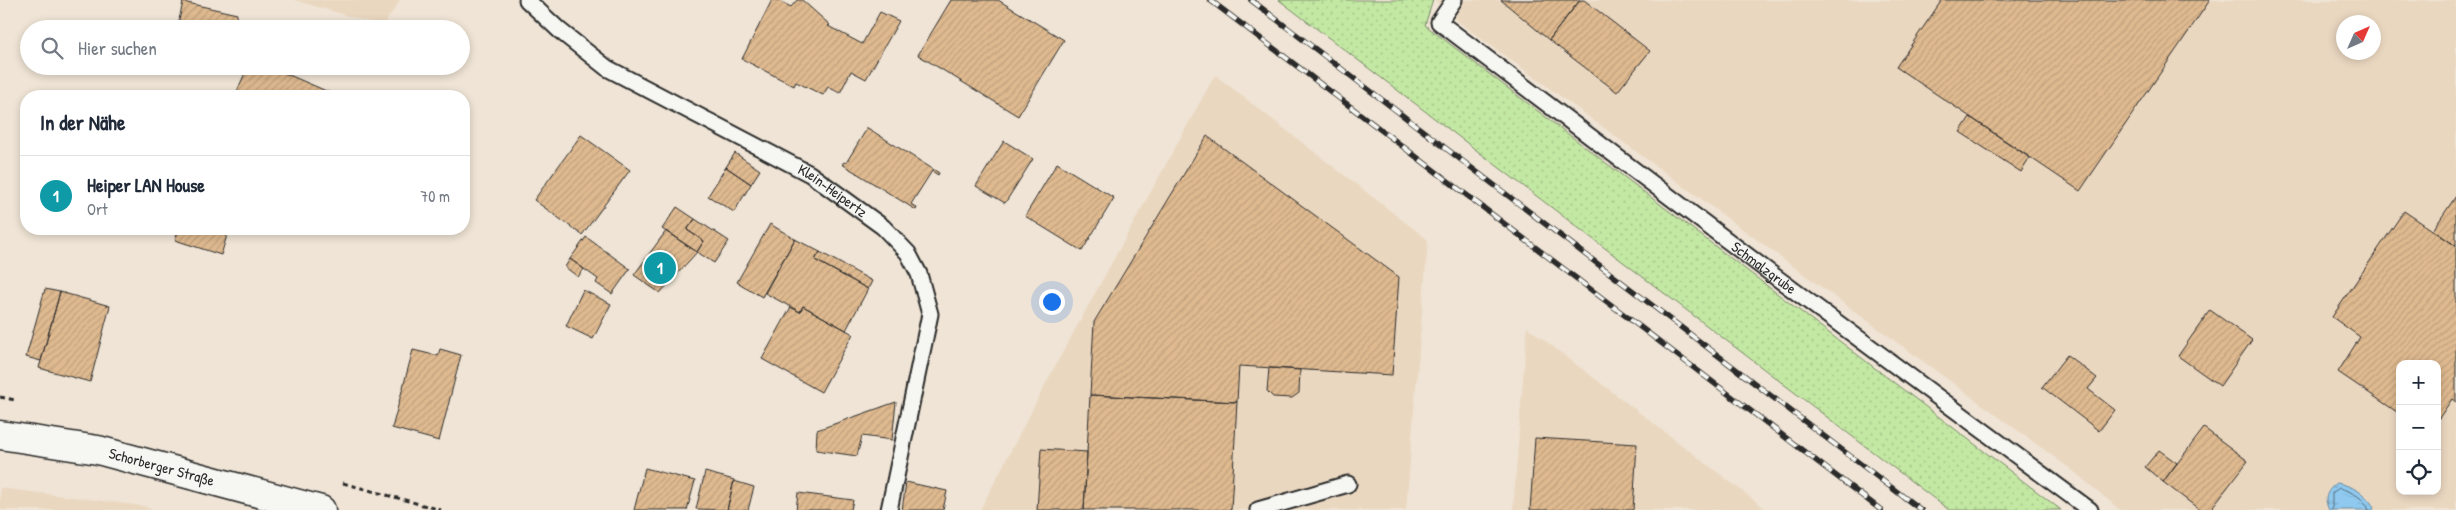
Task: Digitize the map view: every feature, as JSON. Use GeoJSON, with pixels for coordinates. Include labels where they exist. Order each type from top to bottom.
{"type":"FeatureCollection","features":[{"type":"Feature","properties":{"kind":"street","name":"Schorberger Straße"},"geometry":{"type":"LineString","coordinates":[[0,435],[98,450],[321,510]]}},
{"type":"Feature","properties":{"kind":"lane","name":"Klein-Heipertz"},"geometry":{"type":"LineString","coordinates":[[526,0],[558,30],[608,68],[810,174],[883,227],[908,253],[919,274],[930,314],[889,510]]}},
{"type":"Feature","properties":{"kind":"lane","name":"Schmalzgrube"},"geometry":{"type":"LineString","coordinates":[[1454,0],[1439,22],[1832,319],[2090,510]]}},
{"type":"Feature","properties":{"kind":"lane"},"geometry":{"type":"LineString","coordinates":[[1258,510],[1348,484]]}},
{"type":"Feature","properties":{"kind":"shaded area"},"geometry":{"type":"Polygon","coordinates":[[[294,0],[400,0],[387,20],[362,20],[294,0]]]}},
{"type":"Feature","properties":{"kind":"shaded area"},"geometry":{"type":"Polygon","coordinates":[[[1435,0],[2456,0],[2456,510],[2120,510],[2072,470],[1460,23],[1435,0]]]}},
{"type":"Feature","properties":{"kind":"shaded area"},"geometry":{"type":"Polygon","coordinates":[[[1215,75],[1428,240],[1406,510],[980,510],[1054,368],[1215,75]]]}},
{"type":"Feature","properties":{"kind":"shaded area"},"geometry":{"type":"Polygon","coordinates":[[[1527,327],[1767,510],[1513,510],[1527,327]]]}},
{"type":"Feature","properties":{"kind":"shaded area"},"geometry":{"type":"Polygon","coordinates":[[[0,488],[143,506],[153,510],[0,510],[0,488]]]}},
{"type":"Feature","properties":{"kind":"green space"},"geometry":{"type":"Polygon","coordinates":[[[1279,0],[1433,0],[1425,25],[2061,510],[1949,510],[1279,0]]]}},
{"type":"Feature","properties":{"kind":"water"},"geometry":{"type":"Polygon","coordinates":[[[2337,483],[2353,488],[2363,494],[2374,507],[2373,510],[2329,510],[2326,498],[2331,488],[2337,483]]]}},
{"type":"Feature","properties":{"kind":"building"},"geometry":{"type":"Polygon","coordinates":[[[772,0],[777,0],[791,7],[797,0],[802,0],[830,25],[828,26],[862,44],[880,12],[899,21],[866,79],[851,71],[840,93],[828,87],[823,95],[796,82],[794,86],[742,59],[772,0]]]}},
{"type":"Feature","properties":{"kind":"building"},"geometry":{"type":"Polygon","coordinates":[[[951,0],[998,0],[1064,40],[1018,116],[918,55],[951,0]]]}},
{"type":"Feature","properties":{"kind":"building"},"geometry":{"type":"Polygon","coordinates":[[[1501,0],[1580,0],[1549,40],[1501,0]]]}},
{"type":"Feature","properties":{"kind":"building"},"geometry":{"type":"Polygon","coordinates":[[[1580,0],[1584,0],[1650,51],[1617,92],[1549,40],[1580,0]]]}},
{"type":"Feature","properties":{"kind":"building"},"geometry":{"type":"Polygon","coordinates":[[[1942,0],[2210,0],[2080,191],[1896,67],[1942,0]]]}},
{"type":"Feature","properties":{"kind":"building"},"geometry":{"type":"Polygon","coordinates":[[[183,2],[237,14],[236,20],[179,20],[183,2]]]}},
{"type":"Feature","properties":{"kind":"building"},"geometry":{"type":"Polygon","coordinates":[[[244,75],[289,75],[324,90],[238,90],[244,75]]]}},
{"type":"Feature","properties":{"kind":"building"},"geometry":{"type":"Polygon","coordinates":[[[1970,117],[2030,158],[2021,172],[1960,132],[1970,117]]]}},
{"type":"Feature","properties":{"kind":"building"},"geometry":{"type":"Polygon","coordinates":[[[866,127],[939,173],[938,175],[932,171],[911,204],[917,208],[916,210],[842,164],[846,163],[866,127]]]}},
{"type":"Feature","properties":{"kind":"building"},"geometry":{"type":"Polygon","coordinates":[[[581,135],[630,170],[582,235],[534,200],[581,135]]]}},
{"type":"Feature","properties":{"kind":"building"},"geometry":{"type":"Polygon","coordinates":[[[1207,136],[1399,277],[1392,375],[1239,366],[1237,402],[1090,395],[1094,322],[1207,136]]]}},
{"type":"Feature","properties":{"kind":"building"},"geometry":{"type":"Polygon","coordinates":[[[1004,141],[1033,159],[1005,203],[976,186],[1004,141]]]}},
{"type":"Feature","properties":{"kind":"building"},"geometry":{"type":"Polygon","coordinates":[[[735,153],[760,170],[751,184],[726,167],[735,153]]]}},
{"type":"Feature","properties":{"kind":"building"},"geometry":{"type":"Polygon","coordinates":[[[1057,163],[1114,198],[1082,251],[1025,216],[1057,163]]]}},
{"type":"Feature","properties":{"kind":"building"},"geometry":{"type":"Polygon","coordinates":[[[726,167],[751,184],[734,212],[708,196],[726,167]]]}},
{"type":"Feature","properties":{"kind":"building"},"geometry":{"type":"Polygon","coordinates":[[[2456,196],[2456,246],[2433,230],[2456,196]]]}},
{"type":"Feature","properties":{"kind":"building"},"geometry":{"type":"Polygon","coordinates":[[[677,207],[695,219],[687,230],[704,241],[697,252],[662,229],[677,207]]]}},
{"type":"Feature","properties":{"kind":"building"},"geometry":{"type":"Polygon","coordinates":[[[2404,211],[2456,246],[2456,402],[2452,399],[2441,415],[2441,360],[2396,360],[2396,411],[2338,372],[2360,337],[2332,317],[2404,211]]]}},
{"type":"Feature","properties":{"kind":"building"},"geometry":{"type":"Polygon","coordinates":[[[695,219],[729,241],[714,263],[697,252],[704,241],[687,230],[695,219]]]}},
{"type":"Feature","properties":{"kind":"building"},"geometry":{"type":"Polygon","coordinates":[[[770,224],[795,239],[762,297],[737,282],[770,224]]]}},
{"type":"Feature","properties":{"kind":"building"},"geometry":{"type":"Polygon","coordinates":[[[666,231],[697,252],[660,293],[634,275],[666,231]]]}},
{"type":"Feature","properties":{"kind":"building"},"geometry":{"type":"Polygon","coordinates":[[[177,235],[227,235],[221,255],[175,240],[177,235]]]}},
{"type":"Feature","properties":{"kind":"building"},"geometry":{"type":"Polygon","coordinates":[[[586,237],[630,269],[612,294],[596,283],[598,279],[570,259],[586,237]]]}},
{"type":"Feature","properties":{"kind":"building"},"geometry":{"type":"Polygon","coordinates":[[[795,239],[820,252],[815,260],[868,289],[846,330],[803,306],[800,312],[765,293],[795,239]]]}},
{"type":"Feature","properties":{"kind":"building"},"geometry":{"type":"Polygon","coordinates":[[[820,252],[872,281],[868,289],[815,260],[820,252]]]}},
{"type":"Feature","properties":{"kind":"building"},"geometry":{"type":"Polygon","coordinates":[[[570,259],[584,269],[578,277],[565,267],[570,259]]]}},
{"type":"Feature","properties":{"kind":"building"},"geometry":{"type":"Polygon","coordinates":[[[45,289],[60,292],[41,361],[26,357],[45,289]]]}},
{"type":"Feature","properties":{"kind":"building"},"geometry":{"type":"Polygon","coordinates":[[[583,290],[611,304],[593,339],[566,326],[583,290]]]}},
{"type":"Feature","properties":{"kind":"building"},"geometry":{"type":"Polygon","coordinates":[[[60,292],[110,306],[90,382],[39,368],[60,292]]]}},
{"type":"Feature","properties":{"kind":"building"},"geometry":{"type":"Polygon","coordinates":[[[803,306],[853,334],[821,392],[762,359],[791,307],[800,312],[803,306]]]}},
{"type":"Feature","properties":{"kind":"building"},"geometry":{"type":"Polygon","coordinates":[[[2210,310],[2252,340],[2220,386],[2178,356],[2210,310]]]}},
{"type":"Feature","properties":{"kind":"building"},"geometry":{"type":"Polygon","coordinates":[[[440,349],[461,355],[439,441],[392,428],[413,350],[438,356],[440,349]]]}},
{"type":"Feature","properties":{"kind":"building"},"geometry":{"type":"Polygon","coordinates":[[[2067,355],[2097,378],[2088,389],[2115,410],[2099,431],[2042,387],[2067,355]]]}},
{"type":"Feature","properties":{"kind":"building"},"geometry":{"type":"Polygon","coordinates":[[[1269,368],[1300,370],[1299,393],[1292,398],[1273,397],[1267,391],[1269,368]]]}},
{"type":"Feature","properties":{"kind":"building"},"geometry":{"type":"Polygon","coordinates":[[[1090,395],[1237,402],[1231,510],[1084,510],[1090,395]]]}},
{"type":"Feature","properties":{"kind":"building"},"geometry":{"type":"Polygon","coordinates":[[[896,402],[892,440],[862,436],[857,456],[816,450],[817,430],[896,402]]]}},
{"type":"Feature","properties":{"kind":"building"},"geometry":{"type":"Polygon","coordinates":[[[2204,428],[2248,461],[2210,510],[2200,510],[2163,482],[2204,428]]]}},
{"type":"Feature","properties":{"kind":"building"},"geometry":{"type":"Polygon","coordinates":[[[1535,438],[1637,444],[1633,510],[1530,510],[1535,438]]]}},
{"type":"Feature","properties":{"kind":"building"},"geometry":{"type":"Polygon","coordinates":[[[1041,449],[1087,452],[1084,510],[1037,510],[1041,449]]]}},
{"type":"Feature","properties":{"kind":"building"},"geometry":{"type":"Polygon","coordinates":[[[2159,450],[2177,463],[2163,482],[2145,467],[2159,450]]]}},
{"type":"Feature","properties":{"kind":"building"},"geometry":{"type":"Polygon","coordinates":[[[645,468],[695,481],[687,510],[634,510],[645,468]]]}},
{"type":"Feature","properties":{"kind":"building"},"geometry":{"type":"Polygon","coordinates":[[[705,472],[734,480],[727,510],[696,509],[705,472]]]}},
{"type":"Feature","properties":{"kind":"building"},"geometry":{"type":"Polygon","coordinates":[[[734,481],[754,487],[748,510],[727,510],[734,481]]]}},
{"type":"Feature","properties":{"kind":"building"},"geometry":{"type":"Polygon","coordinates":[[[906,482],[947,491],[943,510],[902,510],[906,482]]]}},
{"type":"Feature","properties":{"kind":"building"},"geometry":{"type":"Polygon","coordinates":[[[798,493],[853,500],[851,510],[796,510],[798,493]]]}},
{"type":"Feature","properties":{"kind":"railway"},"geometry":{"type":"LineString","coordinates":[[1210,0],[1881,510]]}},
{"type":"Feature","properties":{"kind":"railway"},"geometry":{"type":"LineString","coordinates":[[1251,0],[1921,510]]}},
{"type":"Feature","properties":{"kind":"place","name":"Heiper LAN House"},"geometry":{"type":"Point","coordinates":[660,268]}}]}
